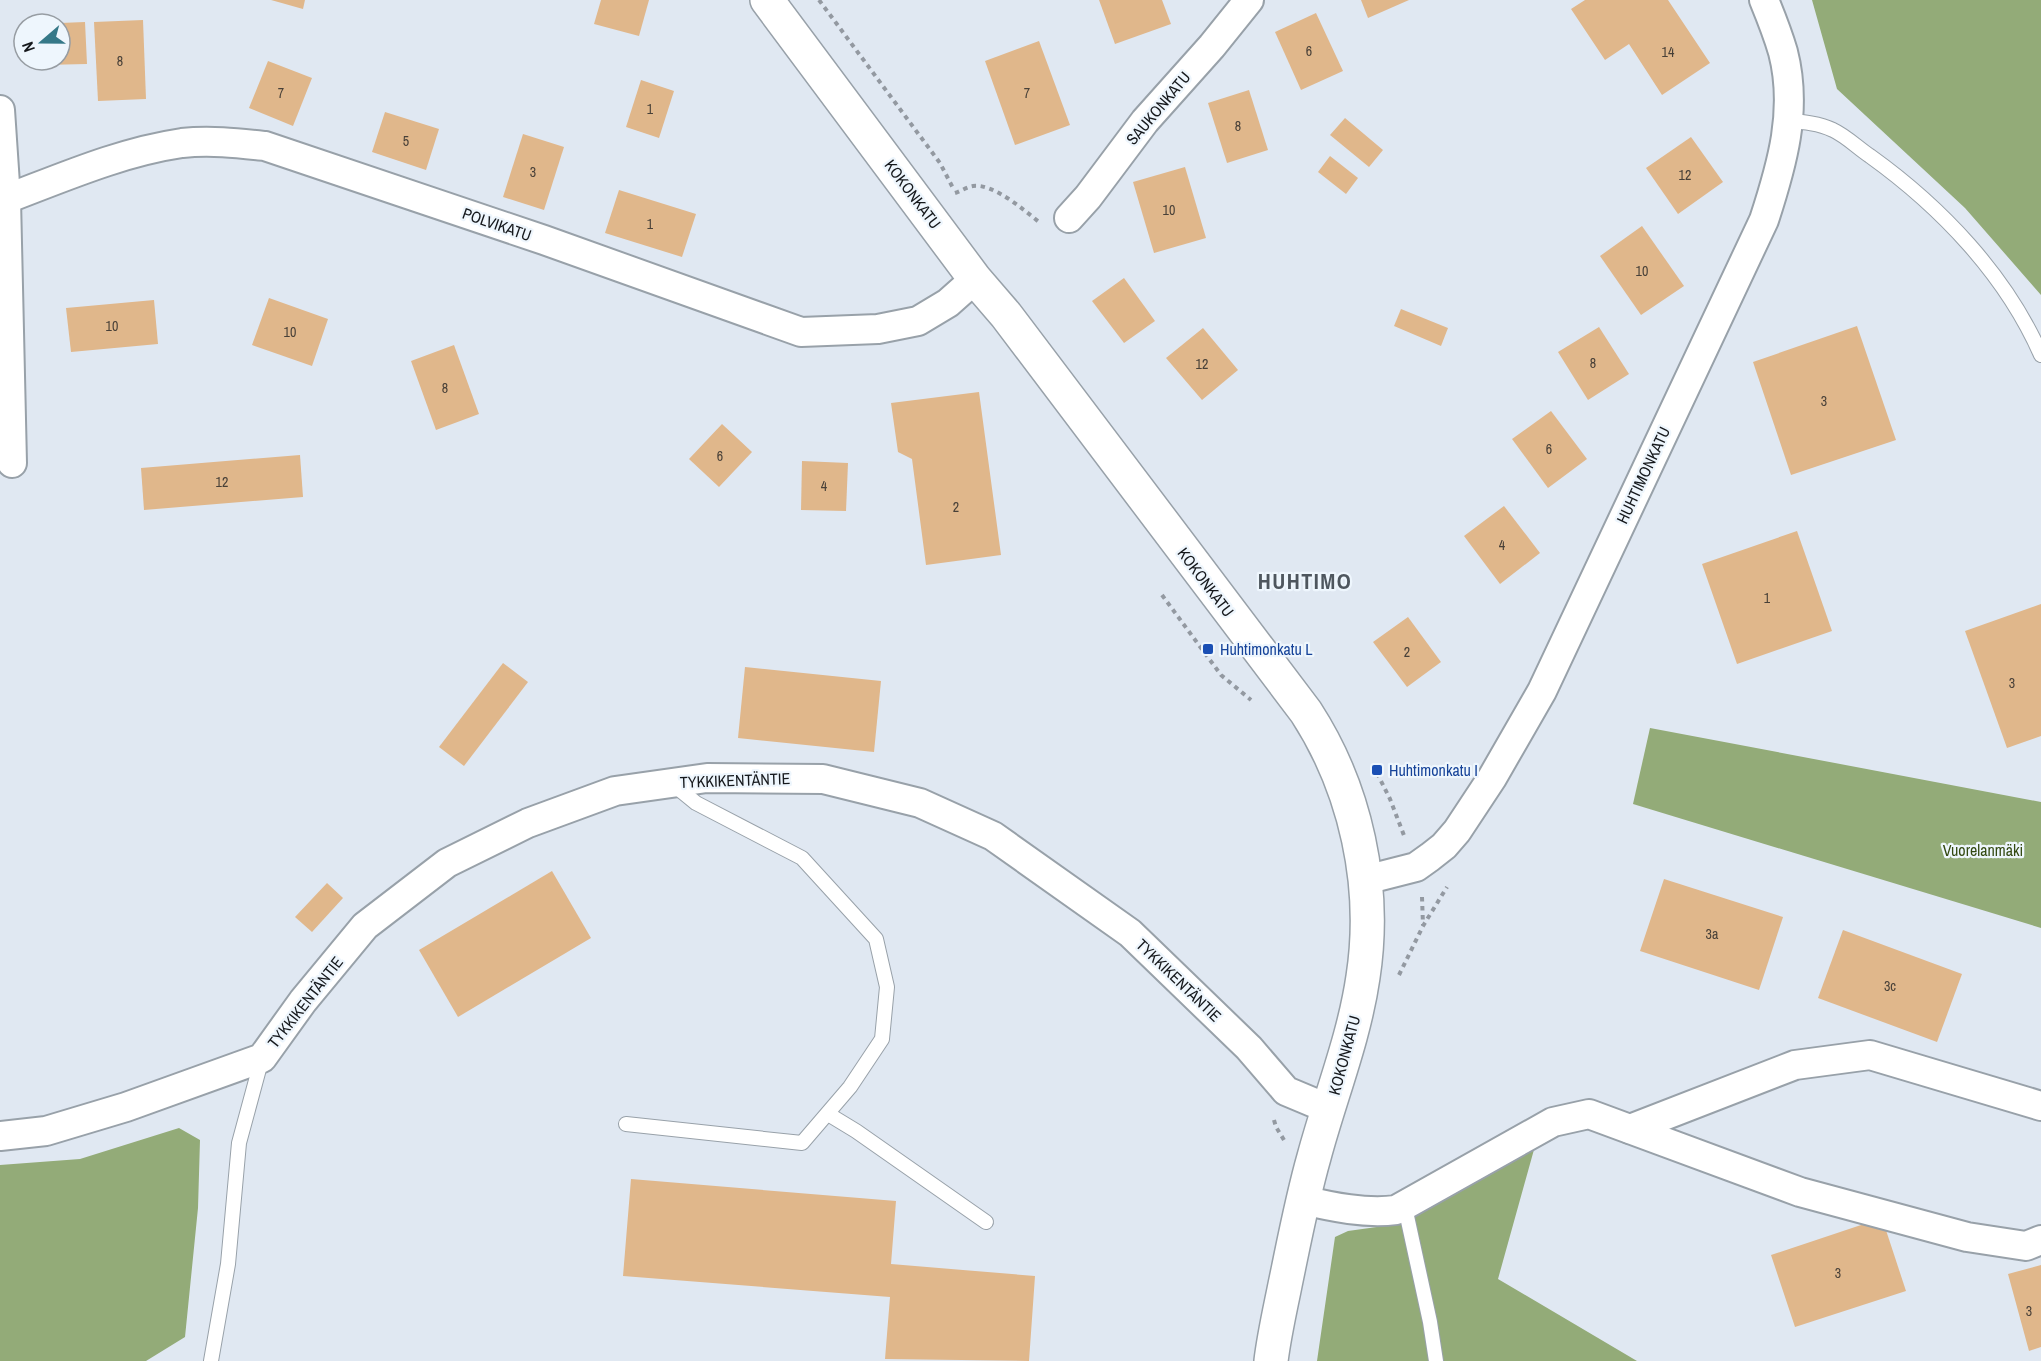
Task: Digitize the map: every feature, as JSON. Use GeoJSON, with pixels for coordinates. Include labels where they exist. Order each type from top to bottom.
{"type":"FeatureCollection","features":[{"type":"Feature","properties":{"kind":"street","name":"KOKONKATU"},"geometry":{"type":"LineString","coordinates":[[767,0],[1319,733],[1339,774],[1359,841],[1365,880],[1367,919],[1364,977],[1352,1028],[1303,1200],[1271,1361]]}},
{"type":"Feature","properties":{"kind":"street","name":"SAUKONKATU"},"geometry":{"type":"LineString","coordinates":[[1070,218],[1144,121],[1212,46],[1249,0]]}},
{"type":"Feature","properties":{"kind":"street","name":"HUHTIMONKATU"},"geometry":{"type":"LineString","coordinates":[[1365,880],[1416,867],[1444,846],[1457,831],[1492,778],[1542,691],[1764,220],[1781,164],[1788,121],[1789,97],[1785,64],[1764,0]]}},
{"type":"Feature","properties":{"kind":"street"},"geometry":{"type":"LineString","coordinates":[[0,110],[6,199],[12,463]]}},
{"type":"Feature","properties":{"kind":"street","name":"POLVIKATU"},"geometry":{"type":"LineString","coordinates":[[6,199],[118,156],[183,143],[227,142],[265,147],[544,240],[801,332],[878,329],[918,321],[948,303],[975,279]]}},
{"type":"Feature","properties":{"kind":"street","name":"TYKKIKENTÄNTIE"},"geometry":{"type":"LineString","coordinates":[[0,1136],[46,1131],[106,1113],[262,1058],[303,1001],[365,926],[447,863],[538,819],[615,791],[707,778],[823,778],[920,803],[993,836],[1130,933],[1249,1048],[1286,1091],[1329,1109]]}},
{"type":"Feature","properties":{"kind":"street"},"geometry":{"type":"LineString","coordinates":[[1630,1129],[1795,1065],[1870,1054],[2041,1106]]}},
{"type":"Feature","properties":{"kind":"street"},"geometry":{"type":"LineString","coordinates":[[1303,1200],[1324,1205],[1385,1212],[1405,1207],[1553,1122],[1589,1114],[1811,1195],[1967,1237],[2026,1246],[2041,1240]]}},
{"type":"Feature","properties":{"kind":"lane"},"geometry":{"type":"LineString","coordinates":[[1788,121],[1804,122],[1833,130],[1887,168],[1947,221],[2001,286],[2025,321],[2041,355]]}},
{"type":"Feature","properties":{"kind":"lane"},"geometry":{"type":"LineString","coordinates":[[626,1124],[802,1143],[850,1087],[882,1039],[887,987],[876,939],[802,858],[696,803],[670,782]]}},
{"type":"Feature","properties":{"kind":"lane"},"geometry":{"type":"LineString","coordinates":[[211,1361],[228,1264],[239,1143],[262,1058]]}},
{"type":"Feature","properties":{"kind":"lane"},"geometry":{"type":"LineString","coordinates":[[828,1114],[986,1222]]}},
{"type":"Feature","properties":{"kind":"lane"},"geometry":{"type":"LineString","coordinates":[[1405,1207],[1430,1322],[1436,1361]]}},
{"type":"Feature","properties":{"kind":"path"},"geometry":{"type":"LineString","coordinates":[[955,193],[974,186],[987,189],[1008,198],[1046,227],[1059,230],[1070,218]]}},
{"type":"Feature","properties":{"kind":"green space"},"geometry":{"type":"Polygon","coordinates":[[[1812,0],[2041,0],[2041,295],[1965,208],[1837,89],[1812,0]]]}},
{"type":"Feature","properties":{"kind":"green space","name":"Vuorelanmäki"},"geometry":{"type":"Polygon","coordinates":[[[1650,728],[2041,802],[2041,928],[1633,804],[1650,728]]]}},
{"type":"Feature","properties":{"kind":"green space"},"geometry":{"type":"Polygon","coordinates":[[[179,1128],[200,1140],[198,1208],[185,1337],[146,1361],[0,1361],[0,1165],[80,1159],[179,1128]]]}},
{"type":"Feature","properties":{"kind":"green space"},"geometry":{"type":"Polygon","coordinates":[[[1535,1146],[1498,1279],[1637,1361],[1317,1361],[1335,1237],[1348,1231],[1391,1225],[1535,1146]]]}},
{"type":"Feature","properties":{"kind":"building"},"geometry":{"type":"Polygon","coordinates":[[[271,0],[305,0],[303,9],[271,0]]]}},
{"type":"Feature","properties":{"kind":"building"},"geometry":{"type":"Polygon","coordinates":[[[601,0],[649,0],[639,36],[594,24],[601,0]]]}},
{"type":"Feature","properties":{"kind":"building"},"geometry":{"type":"Polygon","coordinates":[[[1099,0],[1162,0],[1171,24],[1115,44],[1099,0]]]}},
{"type":"Feature","properties":{"kind":"building"},"geometry":{"type":"Polygon","coordinates":[[[1361,0],[1409,0],[1368,18],[1361,0]]]}},
{"type":"Feature","properties":{"kind":"building"},"geometry":{"type":"Polygon","coordinates":[[[1585,0],[1668,0],[1710,63],[1662,95],[1629,44],[1605,60],[1571,9],[1585,0]]]}},
{"type":"Feature","properties":{"kind":"building"},"geometry":{"type":"Polygon","coordinates":[[[1316,13],[1343,71],[1301,90],[1275,32],[1316,13]]]}},
{"type":"Feature","properties":{"kind":"building"},"geometry":{"type":"Polygon","coordinates":[[[143,20],[146,99],[98,101],[94,22],[143,20]]]}},
{"type":"Feature","properties":{"kind":"building"},"geometry":{"type":"Polygon","coordinates":[[[85,22],[87,64],[72,64],[72,23],[85,22]]]}},
{"type":"Feature","properties":{"kind":"building"},"geometry":{"type":"Polygon","coordinates":[[[1039,41],[1070,125],[1015,145],[985,61],[1039,41]]]}},
{"type":"Feature","properties":{"kind":"building"},"geometry":{"type":"Polygon","coordinates":[[[268,61],[312,78],[293,126],[249,108],[268,61]]]}},
{"type":"Feature","properties":{"kind":"building"},"geometry":{"type":"Polygon","coordinates":[[[641,80],[674,91],[659,138],[626,127],[641,80]]]}},
{"type":"Feature","properties":{"kind":"building"},"geometry":{"type":"Polygon","coordinates":[[[1249,90],[1268,150],[1227,163],[1208,103],[1249,90]]]}},
{"type":"Feature","properties":{"kind":"building"},"geometry":{"type":"Polygon","coordinates":[[[385,112],[439,129],[426,170],[372,152],[385,112]]]}},
{"type":"Feature","properties":{"kind":"building"},"geometry":{"type":"Polygon","coordinates":[[[1345,118],[1383,150],[1369,167],[1330,135],[1345,118]]]}},
{"type":"Feature","properties":{"kind":"building"},"geometry":{"type":"Polygon","coordinates":[[[523,134],[564,147],[544,210],[503,197],[523,134]]]}},
{"type":"Feature","properties":{"kind":"building"},"geometry":{"type":"Polygon","coordinates":[[[1691,137],[1723,182],[1678,214],[1646,168],[1691,137]]]}},
{"type":"Feature","properties":{"kind":"building"},"geometry":{"type":"Polygon","coordinates":[[[1330,156],[1358,178],[1346,194],[1318,172],[1330,156]]]}},
{"type":"Feature","properties":{"kind":"building"},"geometry":{"type":"Polygon","coordinates":[[[1185,167],[1206,238],[1154,253],[1133,182],[1185,167]]]}},
{"type":"Feature","properties":{"kind":"building"},"geometry":{"type":"Polygon","coordinates":[[[619,190],[696,214],[682,257],[605,233],[619,190]]]}},
{"type":"Feature","properties":{"kind":"building"},"geometry":{"type":"Polygon","coordinates":[[[1642,226],[1684,286],[1641,315],[1600,256],[1642,226]]]}},
{"type":"Feature","properties":{"kind":"building"},"geometry":{"type":"Polygon","coordinates":[[[1124,278],[1155,321],[1124,343],[1092,301],[1124,278]]]}},
{"type":"Feature","properties":{"kind":"building"},"geometry":{"type":"Polygon","coordinates":[[[269,298],[328,319],[312,366],[252,345],[269,298]]]}},
{"type":"Feature","properties":{"kind":"building"},"geometry":{"type":"Polygon","coordinates":[[[154,300],[158,344],[71,352],[66,308],[154,300]]]}},
{"type":"Feature","properties":{"kind":"building"},"geometry":{"type":"Polygon","coordinates":[[[1401,309],[1448,328],[1441,346],[1394,326],[1401,309]]]}},
{"type":"Feature","properties":{"kind":"building"},"geometry":{"type":"Polygon","coordinates":[[[1857,326],[1896,440],[1791,475],[1753,362],[1857,326]]]}},
{"type":"Feature","properties":{"kind":"building"},"geometry":{"type":"Polygon","coordinates":[[[1599,327],[1629,374],[1588,400],[1558,352],[1599,327]]]}},
{"type":"Feature","properties":{"kind":"building"},"geometry":{"type":"Polygon","coordinates":[[[1203,328],[1238,370],[1202,400],[1166,358],[1203,328]]]}},
{"type":"Feature","properties":{"kind":"building"},"geometry":{"type":"Polygon","coordinates":[[[454,345],[479,414],[436,430],[411,361],[454,345]]]}},
{"type":"Feature","properties":{"kind":"building"},"geometry":{"type":"Polygon","coordinates":[[[979,392],[1001,555],[926,565],[912,459],[898,452],[891,403],[979,392]]]}},
{"type":"Feature","properties":{"kind":"building"},"geometry":{"type":"Polygon","coordinates":[[[1551,411],[1587,459],[1548,488],[1512,439],[1551,411]]]}},
{"type":"Feature","properties":{"kind":"building"},"geometry":{"type":"Polygon","coordinates":[[[722,424],[752,452],[719,487],[689,459],[722,424]]]}},
{"type":"Feature","properties":{"kind":"building"},"geometry":{"type":"Polygon","coordinates":[[[300,455],[303,497],[144,510],[141,468],[300,455]]]}},
{"type":"Feature","properties":{"kind":"building"},"geometry":{"type":"Polygon","coordinates":[[[802,461],[848,463],[846,511],[801,510],[802,461]]]}},
{"type":"Feature","properties":{"kind":"building"},"geometry":{"type":"Polygon","coordinates":[[[1504,506],[1540,553],[1500,584],[1464,536],[1504,506]]]}},
{"type":"Feature","properties":{"kind":"building"},"geometry":{"type":"Polygon","coordinates":[[[1797,531],[1832,631],[1737,664],[1702,564],[1797,531]]]}},
{"type":"Feature","properties":{"kind":"building"},"geometry":{"type":"Polygon","coordinates":[[[2041,604],[2041,736],[2007,748],[1965,631],[2041,604]]]}},
{"type":"Feature","properties":{"kind":"building"},"geometry":{"type":"Polygon","coordinates":[[[1408,617],[1441,662],[1407,687],[1373,642],[1408,617]]]}},
{"type":"Feature","properties":{"kind":"building"},"geometry":{"type":"Polygon","coordinates":[[[503,663],[528,682],[464,766],[439,747],[503,663]]]}},
{"type":"Feature","properties":{"kind":"building"},"geometry":{"type":"Polygon","coordinates":[[[745,667],[881,681],[874,752],[738,738],[745,667]]]}},
{"type":"Feature","properties":{"kind":"building"},"geometry":{"type":"Polygon","coordinates":[[[552,871],[591,938],[458,1017],[419,950],[552,871]]]}},
{"type":"Feature","properties":{"kind":"building"},"geometry":{"type":"Polygon","coordinates":[[[1664,879],[1783,917],[1759,990],[1640,951],[1664,879]]]}},
{"type":"Feature","properties":{"kind":"building"},"geometry":{"type":"Polygon","coordinates":[[[327,883],[343,898],[312,932],[295,917],[327,883]]]}},
{"type":"Feature","properties":{"kind":"building"},"geometry":{"type":"Polygon","coordinates":[[[1843,930],[1962,974],[1937,1042],[1818,998],[1843,930]]]}},
{"type":"Feature","properties":{"kind":"building"},"geometry":{"type":"Polygon","coordinates":[[[631,1179],[896,1201],[891,1264],[1035,1276],[1029,1361],[885,1359],[890,1297],[623,1276],[631,1179]]]}},
{"type":"Feature","properties":{"kind":"building"},"geometry":{"type":"Polygon","coordinates":[[[1882,1218],[1906,1291],[1795,1327],[1771,1255],[1882,1218]]]}},
{"type":"Feature","properties":{"kind":"building"},"geometry":{"type":"Polygon","coordinates":[[[2041,1265],[2041,1347],[2029,1351],[2008,1274],[2041,1265]]]}},
{"type":"Feature","properties":{"kind":"place","name":"Huhtimonkatu L"},"geometry":{"type":"Point","coordinates":[1208,649]}},
{"type":"Feature","properties":{"kind":"place","name":"Huhtimonkatu I"},"geometry":{"type":"Point","coordinates":[1377,770]}},
{"type":"Feature","properties":{"kind":"district","name":"HUHTIMO"},"geometry":{"type":"Point","coordinates":[1305,581]}}]}
